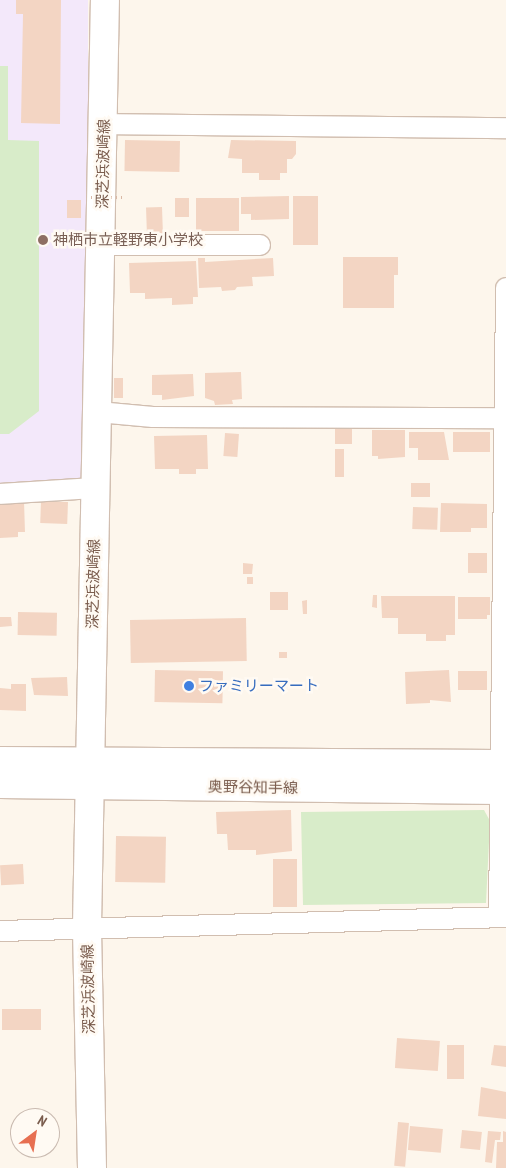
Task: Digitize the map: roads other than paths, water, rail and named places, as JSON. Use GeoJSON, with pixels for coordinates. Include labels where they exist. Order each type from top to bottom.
{"type":"FeatureCollection","features":[{"type":"Feature","properties":{"kind":"main road","name":"深芝浜波崎線"},"geometry":{"type":"LineString","coordinates":[[92,1168],[87,926],[102,245],[105,0]]}},
{"type":"Feature","properties":{"kind":"main road","name":"奥野谷知手線"},"geometry":{"type":"LineString","coordinates":[[0,761],[89,774]]}},
{"type":"Feature","properties":{"kind":"main road","name":"奥野谷知手線"},"geometry":{"type":"LineString","coordinates":[[0,784],[89,774],[502,777]]}},
{"type":"Feature","properties":{"kind":"street"},"geometry":{"type":"LineString","coordinates":[[104,124],[506,128]]}},
{"type":"Feature","properties":{"kind":"street"},"geometry":{"type":"LineString","coordinates":[[102,245],[260,245]]}},
{"type":"Feature","properties":{"kind":"street"},"geometry":{"type":"LineString","coordinates":[[0,931],[87,926],[502,917],[506,288]]}},
{"type":"Feature","properties":{"kind":"street"},"geometry":{"type":"LineString","coordinates":[[98,412],[153,417],[506,418]]}},
{"type":"Feature","properties":{"kind":"street"},"geometry":{"type":"LineString","coordinates":[[0,494],[96,488]]}},
{"type":"Feature","properties":{"kind":"place","name":"神栖市立軽野東小学校"},"geometry":{"type":"Point","coordinates":[43,240]}},
{"type":"Feature","properties":{"kind":"place","name":"ファミリーマート"},"geometry":{"type":"Point","coordinates":[189,686]}}]}
